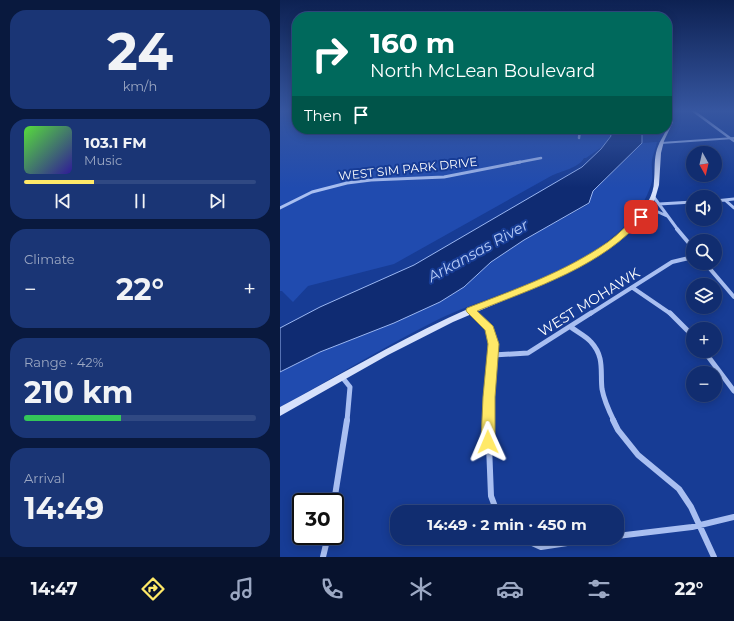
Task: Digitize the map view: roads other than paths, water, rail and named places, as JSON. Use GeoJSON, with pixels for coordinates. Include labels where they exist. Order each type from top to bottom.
{"type":"FeatureCollection","features":[{"type":"Feature","properties":{"kind":"main road"},"geometry":{"type":"LineString","coordinates":[[280,412],[407,342],[471,310],[577,266],[599,252],[624,233],[641,217],[647,207],[653,196],[657,181],[656,169],[661,143],[666,136]]}},
{"type":"Feature","properties":{"kind":"street"},"geometry":{"type":"LineString","coordinates":[[661,143],[734,139]]}},
{"type":"Feature","properties":{"kind":"street","name":"WEST SIM PARK DRIVE"},"geometry":{"type":"LineString","coordinates":[[280,208],[312,192],[347,183],[371,180],[444,177],[541,158]]}},
{"type":"Feature","properties":{"kind":"street"},"geometry":{"type":"LineString","coordinates":[[653,196],[667,217],[686,240]]}},
{"type":"Feature","properties":{"kind":"street"},"geometry":{"type":"LineString","coordinates":[[725,200],[734,199]]}},
{"type":"Feature","properties":{"kind":"street"},"geometry":{"type":"LineString","coordinates":[[725,200],[734,208]]}},
{"type":"Feature","properties":{"kind":"street"},"geometry":{"type":"LineString","coordinates":[[659,204],[686,202]]}},
{"type":"Feature","properties":{"kind":"street"},"geometry":{"type":"LineString","coordinates":[[647,207],[667,217]]}},
{"type":"Feature","properties":{"kind":"street","name":"WEST MOHAWK"},"geometry":{"type":"LineString","coordinates":[[493,355],[528,353],[572,327],[672,262],[686,259]]}},
{"type":"Feature","properties":{"kind":"street"},"geometry":{"type":"LineString","coordinates":[[711,270],[734,297]]}},
{"type":"Feature","properties":{"kind":"street"},"geometry":{"type":"LineString","coordinates":[[633,288],[667,310],[686,328]]}},
{"type":"Feature","properties":{"kind":"street"},"geometry":{"type":"LineString","coordinates":[[471,310],[490,329],[494,344],[487,429],[491,496],[494,505]]}},
{"type":"Feature","properties":{"kind":"street"},"geometry":{"type":"LineString","coordinates":[[572,327],[590,342],[600,356],[602,365],[602,389],[606,404],[618,430],[638,455],[679,489],[691,507],[714,557]]}},
{"type":"Feature","properties":{"kind":"street"},"geometry":{"type":"LineString","coordinates":[[709,358],[734,391]]}},
{"type":"Feature","properties":{"kind":"street"},"geometry":{"type":"LineString","coordinates":[[336,493],[345,436],[350,387],[342,377]]}},
{"type":"Feature","properties":{"kind":"street"},"geometry":{"type":"LineString","coordinates":[[624,535],[700,526],[720,522],[734,517]]}},
{"type":"Feature","properties":{"kind":"street"},"geometry":{"type":"LineString","coordinates":[[323,557],[326,545]]}},
{"type":"Feature","properties":{"kind":"street"},"geometry":{"type":"LineString","coordinates":[[537,545],[541,547],[554,545]]}},
{"type":"Feature","properties":{"kind":"water","name":"Arkansas River"},"geometry":{"type":"Polygon","coordinates":[[[611,136],[642,136],[642,143],[593,191],[589,203],[524,240],[491,262],[464,287],[440,302],[394,323],[320,352],[280,372],[280,328],[320,307],[414,265],[582,167],[601,149],[611,136]]]}}]}
